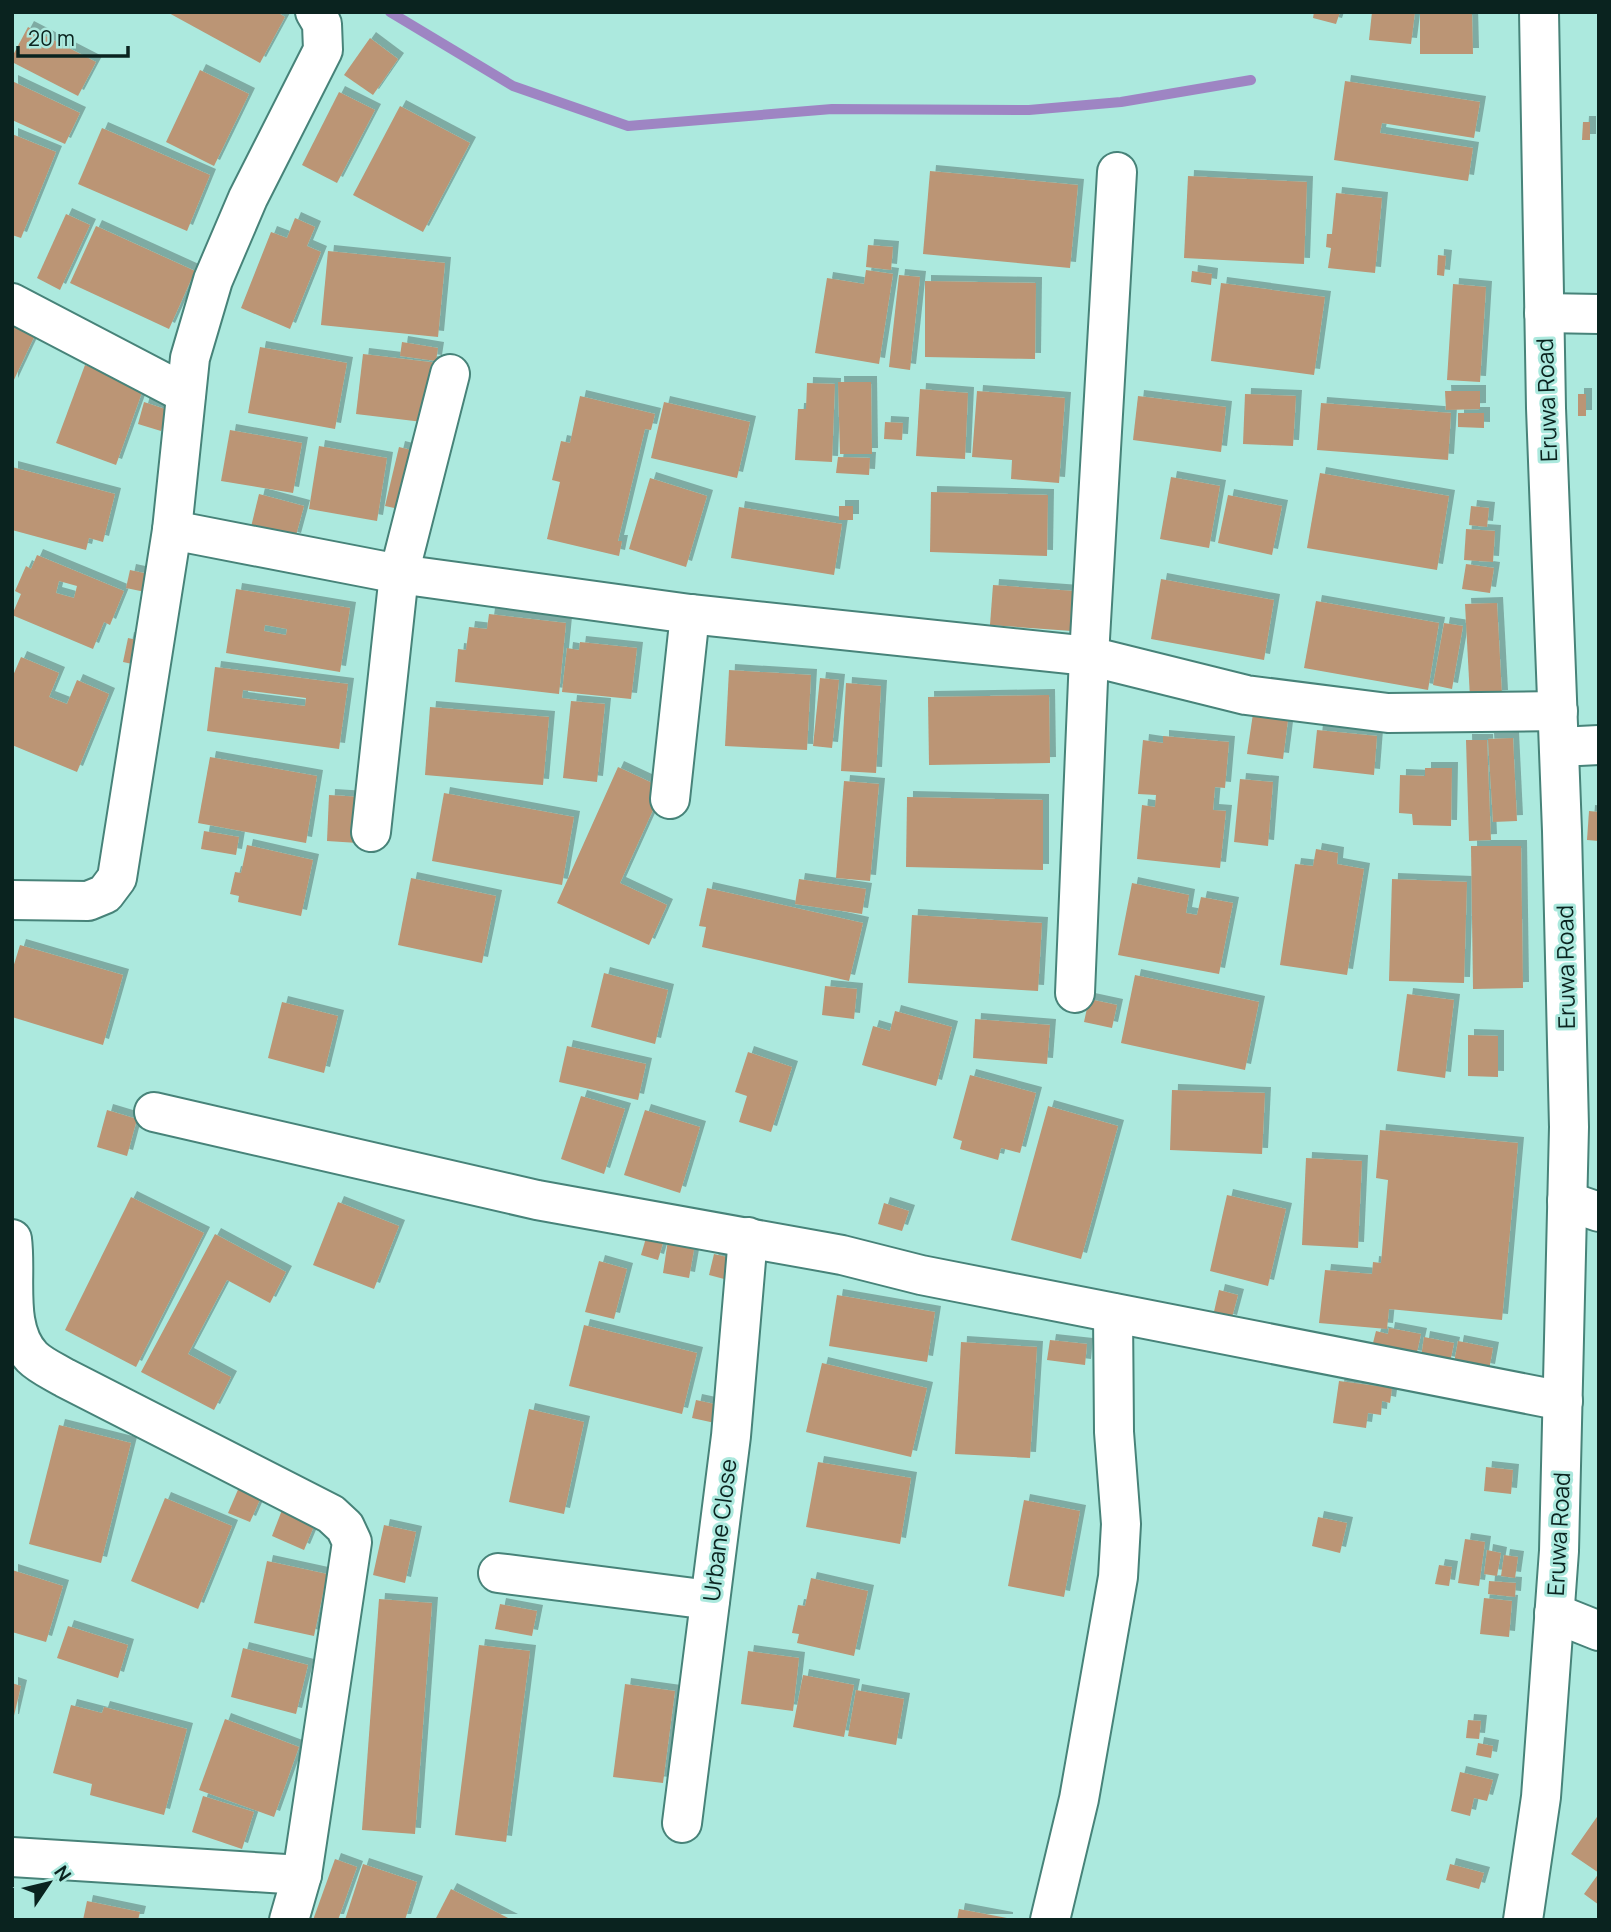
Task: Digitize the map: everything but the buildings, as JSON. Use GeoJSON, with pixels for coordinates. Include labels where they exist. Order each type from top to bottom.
{"type":"FeatureCollection","features":[{"type":"Feature","properties":{"kind":"street"},"geometry":{"type":"LineString","coordinates":[[12,900],[88,901],[105,894],[117,878],[172,530],[190,358],[213,280],[248,198],[323,50],[322,24],[315,12]]}},
{"type":"Feature","properties":{"kind":"street","name":"Eruwa Road"},"geometry":{"type":"LineString","coordinates":[[1528,1918],[1541,1797],[1559,1551],[1563,1401],[1583,1207],[1569,1127],[1559,729],[1544,313],[1539,12]]}},
{"type":"Feature","properties":{"kind":"street"},"geometry":{"type":"LineString","coordinates":[[1075,993],[1089,656],[1117,172]]}},
{"type":"Feature","properties":{"kind":"street"},"geometry":{"type":"LineString","coordinates":[[12,303],[186,394]]}},
{"type":"Feature","properties":{"kind":"street"},"geometry":{"type":"LineString","coordinates":[[1544,313],[1599,314]]}},
{"type":"Feature","properties":{"kind":"street"},"geometry":{"type":"LineString","coordinates":[[371,832],[399,574],[450,374]]}},
{"type":"Feature","properties":{"kind":"street"},"geometry":{"type":"LineString","coordinates":[[172,530],[399,574],[690,614],[1089,656],[1246,695],[1388,713],[1559,729],[1599,745]]}},
{"type":"Feature","properties":{"kind":"street"},"geometry":{"type":"LineString","coordinates":[[670,799],[690,614]]}},
{"type":"Feature","properties":{"kind":"street"},"geometry":{"type":"LineString","coordinates":[[154,1112],[537,1200],[748,1237],[1113,1313],[1563,1401]]}},
{"type":"Feature","properties":{"kind":"street","name":"Urbane Close"},"geometry":{"type":"LineString","coordinates":[[682,1822],[731,1436],[748,1237]]}},
{"type":"Feature","properties":{"kind":"street"},"geometry":{"type":"LineString","coordinates":[[12,1239],[16,1350],[65,1378],[331,1514],[345,1527],[352,1542],[302,1875],[289,1920]]}},
{"type":"Feature","properties":{"kind":"street"},"geometry":{"type":"LineString","coordinates":[[1050,1920],[1079,1798],[1118,1577],[1121,1524],[1114,1432],[1113,1313]]}},
{"type":"Feature","properties":{"kind":"street"},"geometry":{"type":"LineString","coordinates":[[498,1573],[710,1600]]}},
{"type":"Feature","properties":{"kind":"street"},"geometry":{"type":"LineString","coordinates":[[1554,1613],[1599,1631]]}},
{"type":"Feature","properties":{"kind":"street"},"geometry":{"type":"LineString","coordinates":[[12,1857],[302,1875]]}},
{"type":"Feature","properties":{"kind":"waterway"},"geometry":{"type":"LineString","coordinates":[[390,12],[513,86],[628,126],[832,109],[1029,110],[1121,102],[1251,80]]}}]}
